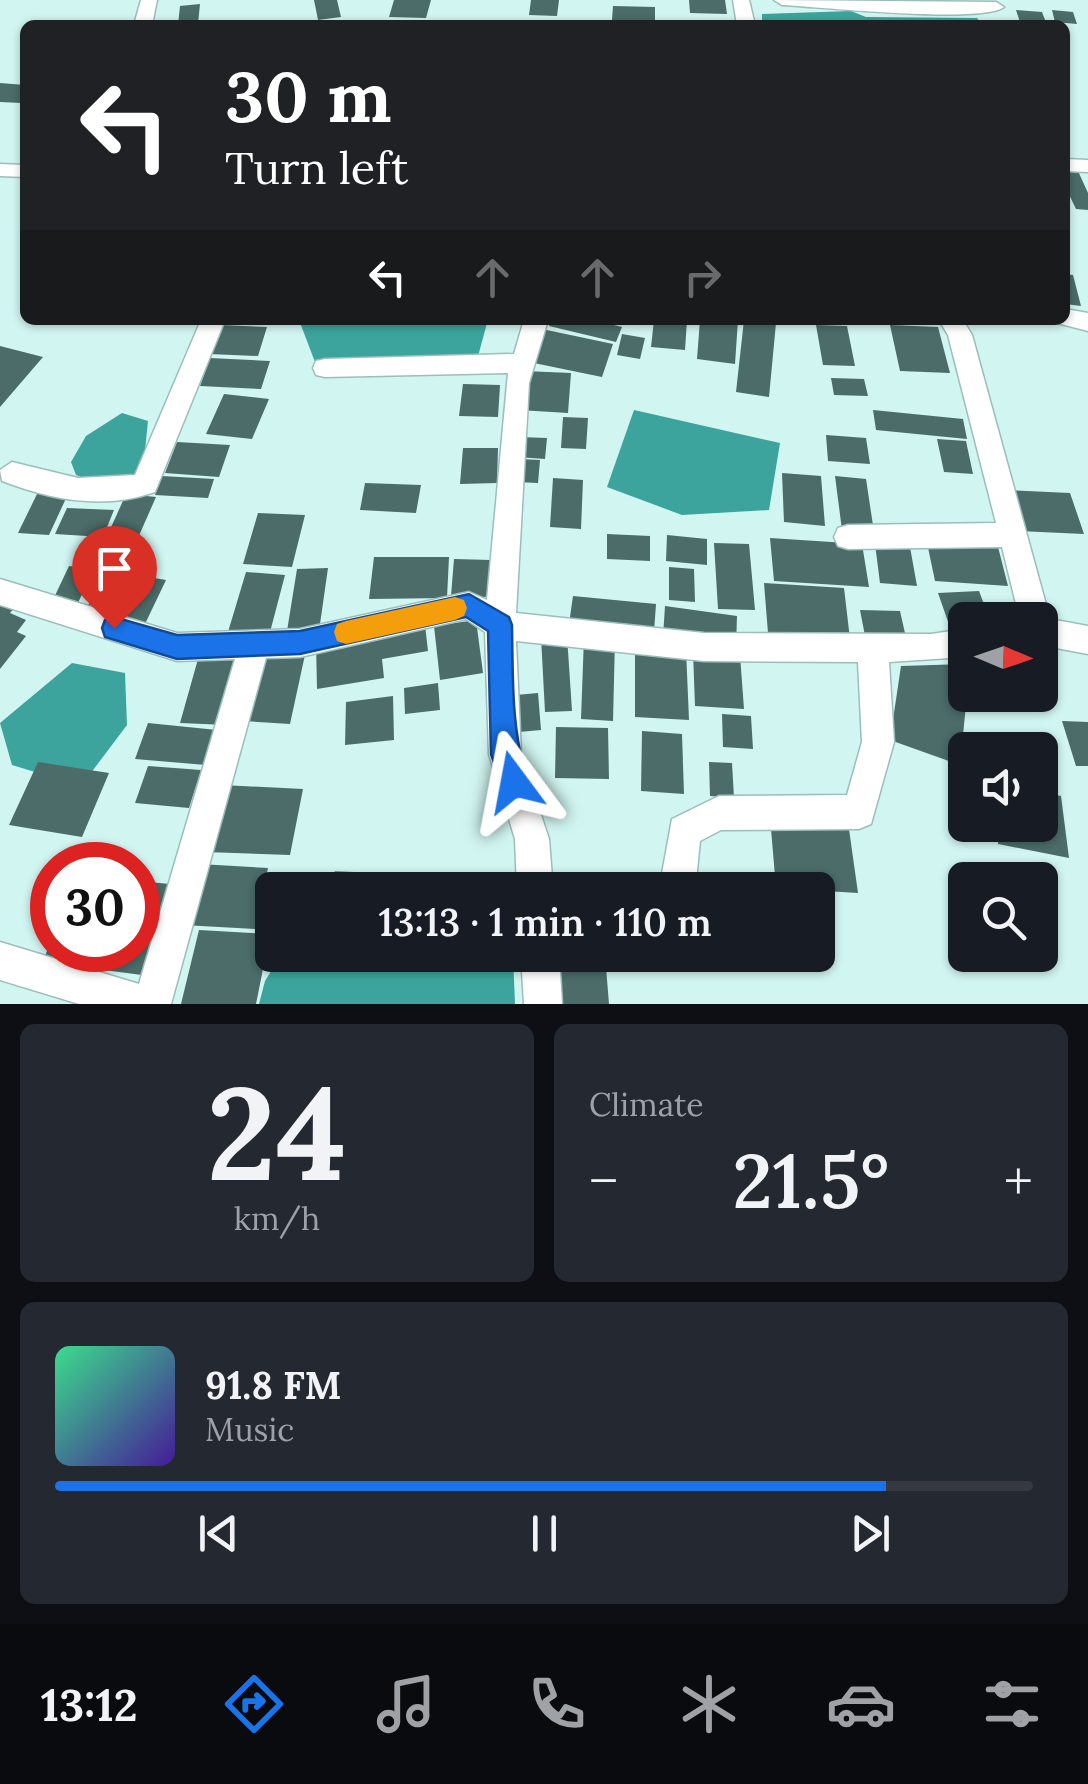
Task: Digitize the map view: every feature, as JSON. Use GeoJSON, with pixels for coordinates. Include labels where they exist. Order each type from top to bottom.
{"type":"FeatureCollection","features":[{"type":"Feature","properties":{"kind":"street"},"geometry":{"type":"LineString","coordinates":[[782,0],[954,9],[994,4]]}},
{"type":"Feature","properties":{"kind":"street"},"geometry":{"type":"LineString","coordinates":[[4,478],[90,491],[116,492],[146,484],[211,325]]}},
{"type":"Feature","properties":{"kind":"street"},"geometry":{"type":"LineString","coordinates":[[534,325],[517,383],[500,625],[505,754],[532,838],[534,872]]}},
{"type":"Feature","properties":{"kind":"street"},"geometry":{"type":"LineString","coordinates":[[954,325],[960,336],[1030,602]]}},
{"type":"Feature","properties":{"kind":"street"},"geometry":{"type":"LineString","coordinates":[[325,368],[523,363]]}},
{"type":"Feature","properties":{"kind":"street"},"geometry":{"type":"LineString","coordinates":[[848,537],[1010,535]]}},
{"type":"Feature","properties":{"kind":"street"},"geometry":{"type":"LineString","coordinates":[[0,592],[177,647],[300,642],[469,605],[500,625],[704,647],[948,645]]}},
{"type":"Feature","properties":{"kind":"street"},"geometry":{"type":"LineString","coordinates":[[1058,634],[1088,640]]}},
{"type":"Feature","properties":{"kind":"street"},"geometry":{"type":"LineString","coordinates":[[152,1004],[255,644]]}},
{"type":"Feature","properties":{"kind":"street"},"geometry":{"type":"LineString","coordinates":[[679,872],[684,831],[720,813],[859,812],[878,742],[873,648]]}},
{"type":"Feature","properties":{"kind":"street"},"geometry":{"type":"LineString","coordinates":[[0,961],[142,1004]]}},
{"type":"Feature","properties":{"kind":"street"},"geometry":{"type":"LineString","coordinates":[[541,972],[544,1004]]}},
{"type":"Feature","properties":{"kind":"water"},"geometry":{"type":"Polygon","coordinates":[[[851,11],[866,17],[979,20],[762,20],[762,14],[851,11]]]}},
{"type":"Feature","properties":{"kind":"water"},"geometry":{"type":"Polygon","coordinates":[[[301,325],[486,325],[477,360],[315,362],[301,325]]]}},
{"type":"Feature","properties":{"kind":"water"},"geometry":{"type":"Polygon","coordinates":[[[634,410],[780,443],[769,510],[682,515],[607,487],[634,410]]]}},
{"type":"Feature","properties":{"kind":"water"},"geometry":{"type":"Polygon","coordinates":[[[122,413],[148,421],[143,470],[107,488],[76,475],[71,462],[86,436],[122,413]]]}},
{"type":"Feature","properties":{"kind":"water"},"geometry":{"type":"Polygon","coordinates":[[[72,663],[125,673],[127,725],[81,786],[12,765],[0,723],[72,663]]]}},
{"type":"Feature","properties":{"kind":"water"},"geometry":{"type":"Polygon","coordinates":[[[271,972],[514,972],[515,1004],[259,1004],[271,972]]]}},
{"type":"Feature","properties":{"kind":"building"},"geometry":{"type":"Polygon","coordinates":[[[314,0],[337,0],[341,17],[318,20],[314,0]]]}},
{"type":"Feature","properties":{"kind":"building"},"geometry":{"type":"Polygon","coordinates":[[[394,0],[431,0],[426,18],[389,17],[394,0]]]}},
{"type":"Feature","properties":{"kind":"building"},"geometry":{"type":"Polygon","coordinates":[[[531,0],[559,0],[557,16],[529,15],[531,0]]]}},
{"type":"Feature","properties":{"kind":"building"},"geometry":{"type":"Polygon","coordinates":[[[689,0],[725,0],[727,14],[690,13],[689,0]]]}},
{"type":"Feature","properties":{"kind":"building"},"geometry":{"type":"Polygon","coordinates":[[[200,4],[198,20],[179,20],[180,6],[200,4]]]}},
{"type":"Feature","properties":{"kind":"building"},"geometry":{"type":"Polygon","coordinates":[[[613,6],[655,7],[655,20],[612,20],[613,6]]]}},
{"type":"Feature","properties":{"kind":"building"},"geometry":{"type":"Polygon","coordinates":[[[1016,10],[1042,12],[1045,20],[1019,20],[1016,10]]]}},
{"type":"Feature","properties":{"kind":"building"},"geometry":{"type":"Polygon","coordinates":[[[1052,10],[1073,12],[1077,24],[1070,20],[1054,20],[1052,10]]]}},
{"type":"Feature","properties":{"kind":"building"},"geometry":{"type":"Polygon","coordinates":[[[0,83],[20,85],[20,103],[0,102],[0,83]]]}},
{"type":"Feature","properties":{"kind":"building"},"geometry":{"type":"Polygon","coordinates":[[[1070,170],[1078,171],[1088,193],[1088,210],[1076,209],[1070,196],[1070,170]]]}},
{"type":"Feature","properties":{"kind":"building"},"geometry":{"type":"Polygon","coordinates":[[[1070,275],[1073,275],[1081,306],[1070,305],[1070,275]]]}},
{"type":"Feature","properties":{"kind":"building"},"geometry":{"type":"Polygon","coordinates":[[[220,325],[267,327],[258,356],[209,354],[220,325]]]}},
{"type":"Feature","properties":{"kind":"building"},"geometry":{"type":"Polygon","coordinates":[[[614,325],[622,327],[616,342],[549,326],[614,325]]]}},
{"type":"Feature","properties":{"kind":"building"},"geometry":{"type":"Polygon","coordinates":[[[653,325],[687,325],[685,350],[651,347],[653,325]]]}},
{"type":"Feature","properties":{"kind":"building"},"geometry":{"type":"Polygon","coordinates":[[[700,325],[738,325],[735,364],[697,359],[700,325]]]}},
{"type":"Feature","properties":{"kind":"building"},"geometry":{"type":"Polygon","coordinates":[[[743,325],[776,325],[769,397],[736,392],[743,325]]]}},
{"type":"Feature","properties":{"kind":"building"},"geometry":{"type":"Polygon","coordinates":[[[816,325],[847,326],[855,366],[823,365],[816,325]]]}},
{"type":"Feature","properties":{"kind":"building"},"geometry":{"type":"Polygon","coordinates":[[[890,325],[938,327],[950,373],[900,371],[890,325]]]}},
{"type":"Feature","properties":{"kind":"building"},"geometry":{"type":"Polygon","coordinates":[[[542,329],[613,344],[602,377],[529,362],[542,329]]]}},
{"type":"Feature","properties":{"kind":"building"},"geometry":{"type":"Polygon","coordinates":[[[622,334],[645,338],[640,359],[617,355],[622,334]]]}},
{"type":"Feature","properties":{"kind":"building"},"geometry":{"type":"Polygon","coordinates":[[[0,346],[43,357],[0,407],[0,346]]]}},
{"type":"Feature","properties":{"kind":"building"},"geometry":{"type":"Polygon","coordinates":[[[210,358],[270,361],[261,389],[200,386],[210,358]]]}},
{"type":"Feature","properties":{"kind":"building"},"geometry":{"type":"Polygon","coordinates":[[[524,371],[571,373],[568,413],[519,410],[524,371]]]}},
{"type":"Feature","properties":{"kind":"building"},"geometry":{"type":"Polygon","coordinates":[[[831,378],[864,379],[868,396],[834,395],[831,378]]]}},
{"type":"Feature","properties":{"kind":"building"},"geometry":{"type":"Polygon","coordinates":[[[463,384],[500,385],[498,417],[459,416],[463,384]]]}},
{"type":"Feature","properties":{"kind":"building"},"geometry":{"type":"Polygon","coordinates":[[[224,394],[269,399],[252,439],[206,434],[224,394]]]}},
{"type":"Feature","properties":{"kind":"building"},"geometry":{"type":"Polygon","coordinates":[[[873,410],[963,419],[967,439],[876,430],[873,410]]]}},
{"type":"Feature","properties":{"kind":"building"},"geometry":{"type":"Polygon","coordinates":[[[563,417],[588,418],[586,449],[561,448],[563,417]]]}},
{"type":"Feature","properties":{"kind":"building"},"geometry":{"type":"Polygon","coordinates":[[[826,435],[866,438],[870,464],[828,461],[826,435]]]}},
{"type":"Feature","properties":{"kind":"building"},"geometry":{"type":"Polygon","coordinates":[[[519,437],[547,438],[545,459],[517,457],[519,437]]]}},
{"type":"Feature","properties":{"kind":"building"},"geometry":{"type":"Polygon","coordinates":[[[937,439],[966,441],[973,474],[944,472],[937,439]]]}},
{"type":"Feature","properties":{"kind":"building"},"geometry":{"type":"Polygon","coordinates":[[[177,442],[230,445],[219,477],[165,473],[177,442]]]}},
{"type":"Feature","properties":{"kind":"building"},"geometry":{"type":"Polygon","coordinates":[[[463,448],[498,448],[497,483],[460,484],[463,448]]]}},
{"type":"Feature","properties":{"kind":"building"},"geometry":{"type":"Polygon","coordinates":[[[520,459],[540,460],[538,483],[517,482],[520,459]]]}},
{"type":"Feature","properties":{"kind":"building"},"geometry":{"type":"Polygon","coordinates":[[[782,473],[821,476],[825,526],[784,522],[782,473]]]}},
{"type":"Feature","properties":{"kind":"building"},"geometry":{"type":"Polygon","coordinates":[[[162,476],[214,479],[208,498],[155,495],[162,476]]]}},
{"type":"Feature","properties":{"kind":"building"},"geometry":{"type":"Polygon","coordinates":[[[835,476],[866,479],[874,532],[842,530],[835,476]]]}},
{"type":"Feature","properties":{"kind":"building"},"geometry":{"type":"Polygon","coordinates":[[[553,478],[583,480],[581,529],[550,527],[553,478]]]}},
{"type":"Feature","properties":{"kind":"building"},"geometry":{"type":"Polygon","coordinates":[[[365,483],[421,485],[416,513],[360,510],[365,483]]]}},
{"type":"Feature","properties":{"kind":"building"},"geometry":{"type":"Polygon","coordinates":[[[1007,490],[1070,493],[1084,534],[1019,531],[1007,490]]]}},
{"type":"Feature","properties":{"kind":"building"},"geometry":{"type":"Polygon","coordinates":[[[38,492],[68,494],[49,535],[18,533],[38,492]]]}},
{"type":"Feature","properties":{"kind":"building"},"geometry":{"type":"Polygon","coordinates":[[[126,494],[156,497],[130,556],[100,552],[126,494]]]}},
{"type":"Feature","properties":{"kind":"building"},"geometry":{"type":"Polygon","coordinates":[[[67,508],[114,510],[103,537],[55,534],[67,508]]]}},
{"type":"Feature","properties":{"kind":"building"},"geometry":{"type":"Polygon","coordinates":[[[258,513],[305,515],[292,567],[243,564],[258,513]]]}},
{"type":"Feature","properties":{"kind":"building"},"geometry":{"type":"Polygon","coordinates":[[[607,534],[650,536],[650,561],[607,559],[607,534]]]}},
{"type":"Feature","properties":{"kind":"building"},"geometry":{"type":"Polygon","coordinates":[[[667,535],[707,539],[707,565],[666,561],[667,535]]]}},
{"type":"Feature","properties":{"kind":"building"},"geometry":{"type":"Polygon","coordinates":[[[770,538],[862,544],[869,587],[774,581],[770,538]]]}},
{"type":"Feature","properties":{"kind":"building"},"geometry":{"type":"Polygon","coordinates":[[[926,538],[997,543],[1008,586],[935,581],[926,538]]]}},
{"type":"Feature","properties":{"kind":"building"},"geometry":{"type":"Polygon","coordinates":[[[714,543],[749,544],[755,610],[718,609],[714,543]]]}},
{"type":"Feature","properties":{"kind":"building"},"geometry":{"type":"Polygon","coordinates":[[[875,544],[910,547],[917,586],[880,583],[875,544]]]}},
{"type":"Feature","properties":{"kind":"building"},"geometry":{"type":"Polygon","coordinates":[[[374,557],[449,557],[447,598],[369,599],[374,557]]]}},
{"type":"Feature","properties":{"kind":"building"},"geometry":{"type":"Polygon","coordinates":[[[454,559],[491,560],[489,597],[451,596],[454,559]]]}},
{"type":"Feature","properties":{"kind":"building"},"geometry":{"type":"Polygon","coordinates":[[[69,566],[94,569],[76,607],[51,604],[69,566]]]}},
{"type":"Feature","properties":{"kind":"building"},"geometry":{"type":"Polygon","coordinates":[[[669,567],[694,569],[695,602],[669,600],[669,567]]]}},
{"type":"Feature","properties":{"kind":"building"},"geometry":{"type":"Polygon","coordinates":[[[328,568],[319,631],[287,631],[297,569],[328,568]]]}},
{"type":"Feature","properties":{"kind":"building"},"geometry":{"type":"Polygon","coordinates":[[[107,570],[166,580],[145,624],[84,613],[107,570]]]}},
{"type":"Feature","properties":{"kind":"building"},"geometry":{"type":"Polygon","coordinates":[[[246,572],[285,575],[269,636],[228,632],[246,572]]]}},
{"type":"Feature","properties":{"kind":"building"},"geometry":{"type":"Polygon","coordinates":[[[764,583],[844,588],[850,639],[768,633],[764,583]]]}},
{"type":"Feature","properties":{"kind":"building"},"geometry":{"type":"Polygon","coordinates":[[[979,591],[983,602],[948,602],[948,622],[938,593],[979,591]]]}},
{"type":"Feature","properties":{"kind":"building"},"geometry":{"type":"Polygon","coordinates":[[[573,596],[656,604],[654,632],[569,624],[573,596]]]}},
{"type":"Feature","properties":{"kind":"building"},"geometry":{"type":"Polygon","coordinates":[[[0,601],[15,607],[10,613],[26,620],[17,632],[26,636],[0,669],[0,601]]]}},
{"type":"Feature","properties":{"kind":"building"},"geometry":{"type":"Polygon","coordinates":[[[665,606],[737,616],[736,647],[663,637],[665,606]]]}},
{"type":"Feature","properties":{"kind":"building"},"geometry":{"type":"Polygon","coordinates":[[[860,610],[900,611],[907,642],[866,641],[860,610]]]}},
{"type":"Feature","properties":{"kind":"building"},"geometry":{"type":"Polygon","coordinates":[[[476,620],[483,673],[440,680],[434,626],[476,620]]]}},
{"type":"Feature","properties":{"kind":"building"},"geometry":{"type":"Polygon","coordinates":[[[425,625],[428,651],[382,659],[384,678],[317,689],[316,643],[425,625]]]}},
{"type":"Feature","properties":{"kind":"building"},"geometry":{"type":"Polygon","coordinates":[[[567,636],[572,711],[545,712],[541,637],[567,636]]]}},
{"type":"Feature","properties":{"kind":"building"},"geometry":{"type":"Polygon","coordinates":[[[584,637],[615,639],[613,721],[581,719],[584,637]]]}},
{"type":"Feature","properties":{"kind":"building"},"geometry":{"type":"Polygon","coordinates":[[[635,647],[686,650],[689,720],[635,717],[635,647]]]}},
{"type":"Feature","properties":{"kind":"building"},"geometry":{"type":"Polygon","coordinates":[[[262,648],[306,650],[290,724],[244,721],[262,648]]]}},
{"type":"Feature","properties":{"kind":"building"},"geometry":{"type":"Polygon","coordinates":[[[200,652],[244,654],[227,725],[180,723],[200,652]]]}},
{"type":"Feature","properties":{"kind":"building"},"geometry":{"type":"Polygon","coordinates":[[[693,652],[740,655],[744,709],[695,706],[693,652]]]}},
{"type":"Feature","properties":{"kind":"building"},"geometry":{"type":"Polygon","coordinates":[[[948,665],[948,712],[965,712],[963,732],[948,732],[948,761],[890,740],[901,666],[948,665]]]}},
{"type":"Feature","properties":{"kind":"building"},"geometry":{"type":"Polygon","coordinates":[[[438,683],[440,710],[405,714],[404,688],[438,683]]]}},
{"type":"Feature","properties":{"kind":"building"},"geometry":{"type":"Polygon","coordinates":[[[538,693],[541,730],[508,733],[506,696],[538,693]]]}},
{"type":"Feature","properties":{"kind":"building"},"geometry":{"type":"Polygon","coordinates":[[[393,696],[394,740],[345,745],[346,702],[393,696]]]}},
{"type":"Feature","properties":{"kind":"building"},"geometry":{"type":"Polygon","coordinates":[[[722,714],[751,716],[753,749],[723,747],[722,714]]]}},
{"type":"Feature","properties":{"kind":"building"},"geometry":{"type":"Polygon","coordinates":[[[1062,721],[1088,722],[1088,766],[1076,766],[1062,721]]]}},
{"type":"Feature","properties":{"kind":"building"},"geometry":{"type":"Polygon","coordinates":[[[148,723],[217,730],[206,765],[135,759],[148,723]]]}},
{"type":"Feature","properties":{"kind":"building"},"geometry":{"type":"Polygon","coordinates":[[[556,727],[608,728],[609,779],[555,778],[556,727]]]}},
{"type":"Feature","properties":{"kind":"building"},"geometry":{"type":"Polygon","coordinates":[[[642,731],[682,734],[684,794],[641,791],[642,731]]]}},
{"type":"Feature","properties":{"kind":"building"},"geometry":{"type":"Polygon","coordinates":[[[38,762],[109,773],[82,837],[9,825],[38,762]]]}},
{"type":"Feature","properties":{"kind":"building"},"geometry":{"type":"Polygon","coordinates":[[[709,762],[732,763],[734,798],[710,796],[709,762]]]}},
{"type":"Feature","properties":{"kind":"building"},"geometry":{"type":"Polygon","coordinates":[[[148,766],[201,770],[189,808],[135,803],[148,766]]]}},
{"type":"Feature","properties":{"kind":"building"},"geometry":{"type":"Polygon","coordinates":[[[222,785],[303,789],[290,855],[205,852],[222,785]]]}},
{"type":"Feature","properties":{"kind":"building"},"geometry":{"type":"Polygon","coordinates":[[[1058,795],[1061,796],[1069,858],[998,844],[1058,842],[1058,795]]]}},
{"type":"Feature","properties":{"kind":"building"},"geometry":{"type":"Polygon","coordinates":[[[770,817],[848,822],[858,893],[835,892],[835,872],[775,872],[770,817]]]}},
{"type":"Feature","properties":{"kind":"building"},"geometry":{"type":"Polygon","coordinates":[[[199,864],[268,868],[267,872],[255,872],[255,929],[183,925],[199,864]]]}},
{"type":"Feature","properties":{"kind":"building"},"geometry":{"type":"Polygon","coordinates":[[[160,883],[170,884],[160,916],[160,883]]]}},
{"type":"Feature","properties":{"kind":"building"},"geometry":{"type":"Polygon","coordinates":[[[199,930],[255,933],[255,972],[262,972],[256,1004],[181,1004],[199,930]]]}},
{"type":"Feature","properties":{"kind":"building"},"geometry":{"type":"Polygon","coordinates":[[[556,972],[606,972],[609,1004],[559,1004],[556,972]]]}},
{"type":"Feature","properties":{"kind":"slow traffic"},"geometry":{"type":"LineString","coordinates":[[346,632],[455,608]]}},
{"type":"Feature","properties":{"kind":"route"},"geometry":{"type":"LineString","coordinates":[[114,628],[177,647],[300,642],[469,605],[500,625],[500,716],[514,782]]}}]}
